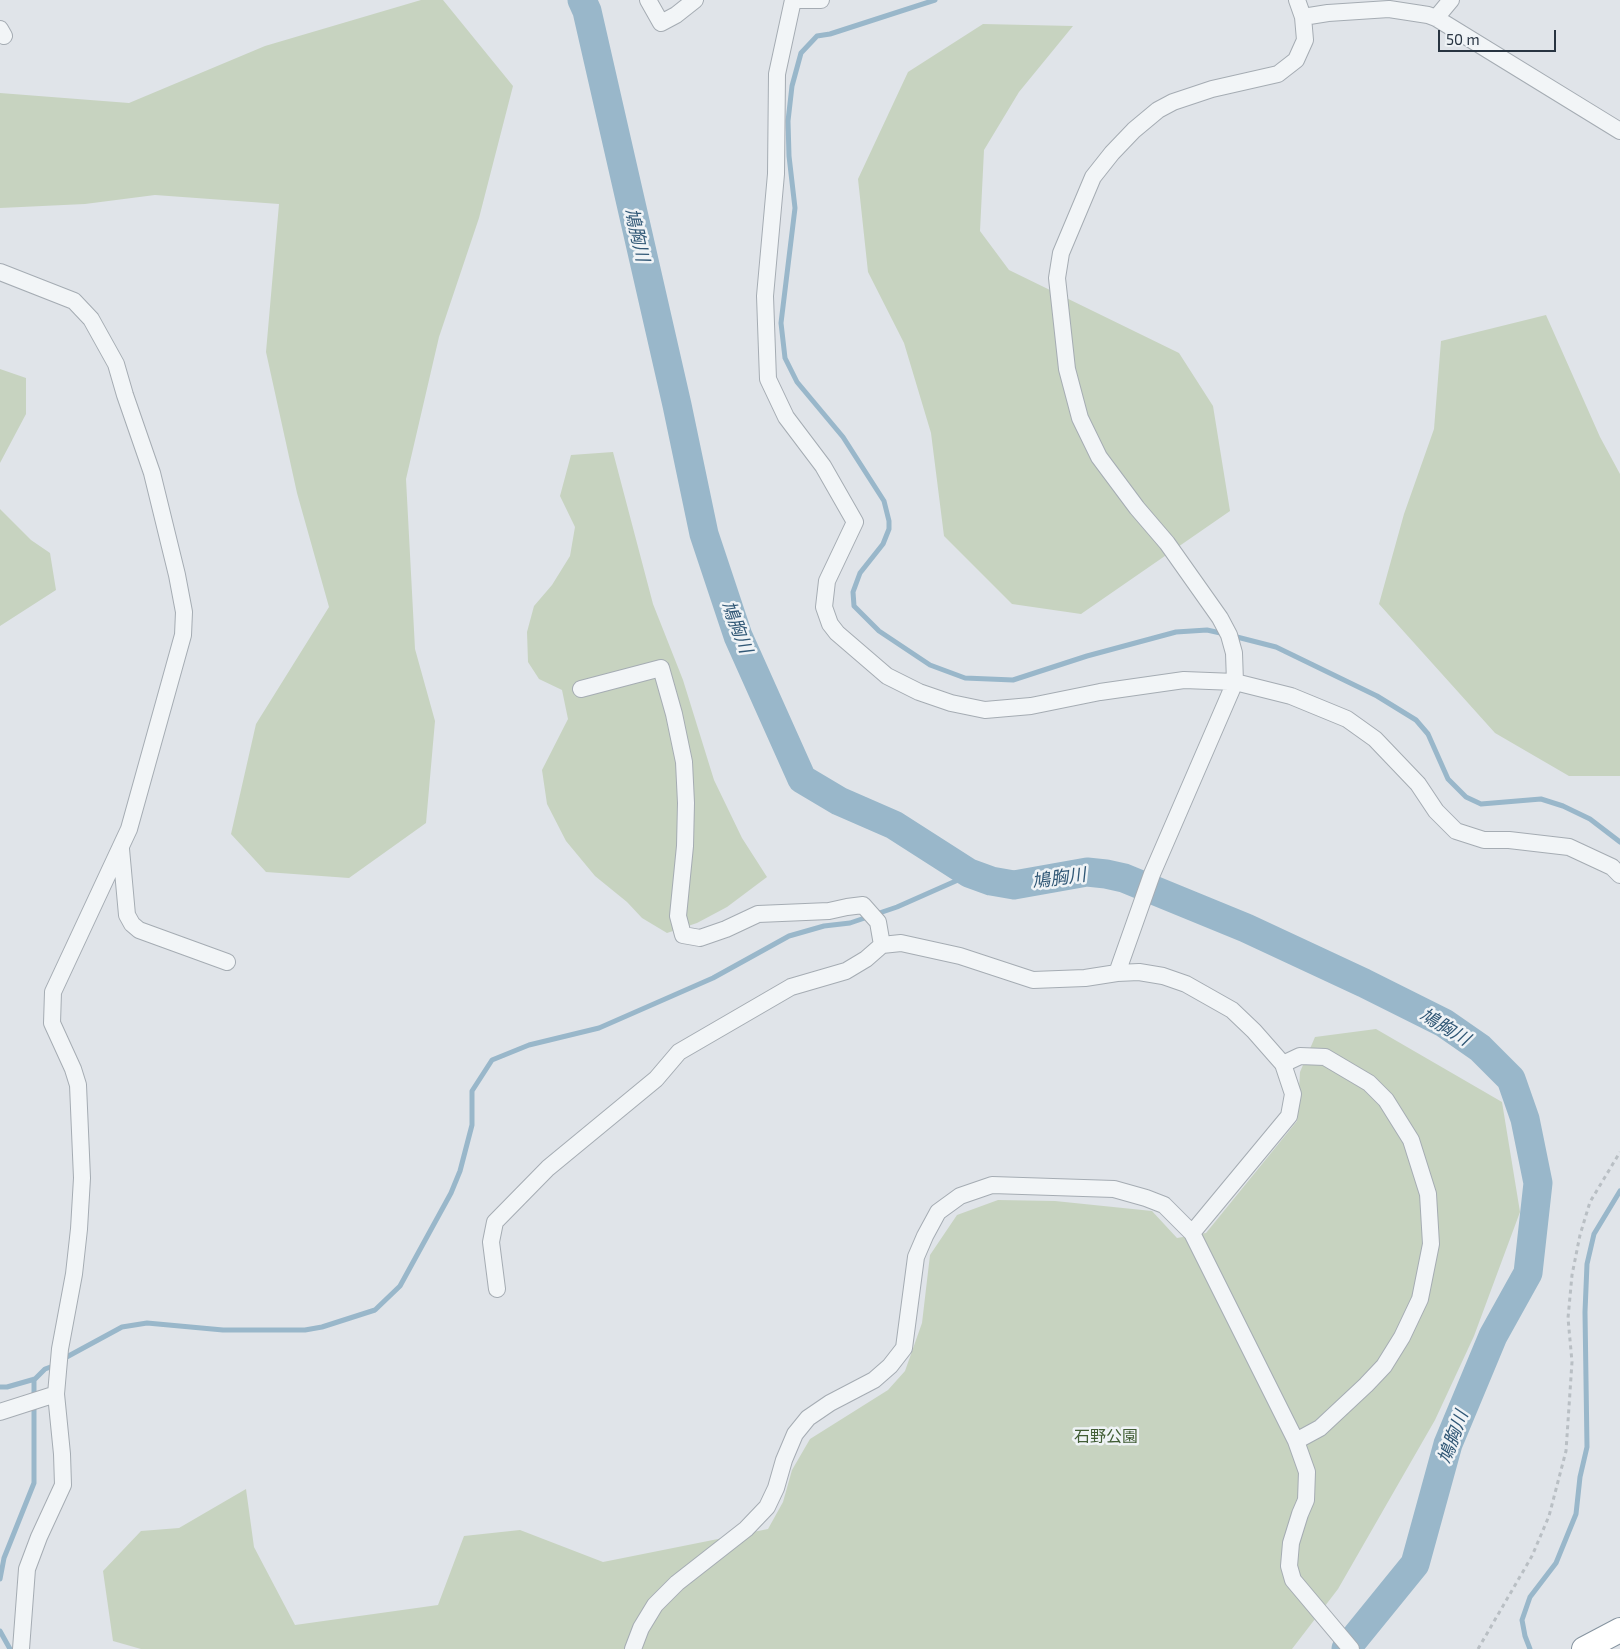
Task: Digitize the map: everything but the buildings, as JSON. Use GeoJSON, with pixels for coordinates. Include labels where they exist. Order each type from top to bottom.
{"type":"FeatureCollection","features":[{"type":"Feature","properties":{"kind":"highway"},"geometry":{"type":"LineString","coordinates":[[1584,1649],[1620,1630]]}},
{"type":"Feature","properties":{"kind":"street"},"geometry":{"type":"LineString","coordinates":[[648,0],[661,23],[676,15],[695,0]]}},
{"type":"Feature","properties":{"kind":"street"},"geometry":{"type":"LineString","coordinates":[[793,0],[777,74],[776,174],[765,296],[768,379],[786,418],[822,466],[855,522],[827,581],[824,607],[830,624],[853,648],[887,676],[919,692],[951,703],[985,710],[1031,706],[1100,692],[1184,680],[1234,682],[1291,696],[1347,720],[1375,740],[1418,784],[1436,811],[1456,831],[1484,840],[1510,840],[1569,847],[1612,867],[1620,876]]}},
{"type":"Feature","properties":{"kind":"street"},"geometry":{"type":"LineString","coordinates":[[800,0],[821,0]]}},
{"type":"Feature","properties":{"kind":"street"},"geometry":{"type":"LineString","coordinates":[[1117,973],[1152,874],[1234,682],[1234,653],[1229,635],[1220,618],[1166,543],[1099,457],[1080,418],[1068,370],[1057,278],[1061,253],[1093,177],[1134,130],[1158,110],[1173,102],[1212,89],[1278,74],[1296,60],[1305,40],[1303,17],[1297,0]]}},
{"type":"Feature","properties":{"kind":"street"},"geometry":{"type":"LineString","coordinates":[[1436,18],[1451,0]]}},
{"type":"Feature","properties":{"kind":"street"},"geometry":{"type":"LineString","coordinates":[[1303,17],[1328,13],[1388,9],[1428,15],[1436,18],[1620,131]]}},
{"type":"Feature","properties":{"kind":"street"},"geometry":{"type":"LineString","coordinates":[[0,272],[74,300],[91,319],[116,364],[152,473],[184,612],[183,635],[129,830],[53,992],[52,1024],[73,1069],[78,1085],[82,1178],[75,1265],[60,1349],[56,1394],[63,1485],[39,1536],[27,1570],[21,1649]]}},
{"type":"Feature","properties":{"kind":"street"},"geometry":{"type":"LineString","coordinates":[[581,689],[661,668],[674,714],[684,762],[685,837],[678,916],[683,935],[700,938],[726,929],[758,914],[829,911],[863,905],[878,922],[882,945]]}},
{"type":"Feature","properties":{"kind":"street"},"geometry":{"type":"LineString","coordinates":[[121,847],[127,916],[132,924],[139,930],[227,962]]}},
{"type":"Feature","properties":{"kind":"street"},"geometry":{"type":"LineString","coordinates":[[497,1289],[491,1242],[494,1222],[548,1168],[656,1079],[679,1052],[791,988],[846,971],[882,945],[901,943],[960,956],[1033,980],[1085,978],[1139,972],[1163,976],[1186,984],[1232,1010],[1284,1064],[1293,1094],[1289,1116],[1192,1233]]}},
{"type":"Feature","properties":{"kind":"street"},"geometry":{"type":"LineString","coordinates":[[1284,1064],[1300,1056],[1325,1057],[1369,1083],[1386,1100],[1411,1140],[1428,1194],[1432,1244],[1420,1299],[1402,1337],[1384,1366],[1320,1428],[1296,1441]]}},
{"type":"Feature","properties":{"kind":"street"},"geometry":{"type":"LineString","coordinates":[[633,1649],[641,1628],[655,1605],[677,1583],[746,1529],[767,1507],[776,1488],[784,1460],[795,1434],[808,1418],[830,1403],[874,1380],[890,1366],[904,1348],[916,1257],[924,1236],[938,1212],[960,1196],[992,1184],[1114,1189],[1164,1205],[1192,1233],[1296,1441],[1307,1472],[1306,1500],[1291,1543],[1289,1566],[1293,1580],[1351,1649]]}},
{"type":"Feature","properties":{"kind":"street"},"geometry":{"type":"LineString","coordinates":[[0,1412],[56,1394]]}},
{"type":"Feature","properties":{"kind":"path"},"geometry":{"type":"LineString","coordinates":[[1478,1649],[1532,1556],[1549,1516],[1566,1451],[1572,1362],[1568,1318],[1572,1275],[1580,1235],[1590,1202],[1620,1152]]}},
{"type":"Feature","properties":{"kind":"green space"},"geometry":{"type":"Polygon","coordinates":[[[421,0],[443,0],[513,86],[479,218],[439,337],[406,479],[415,649],[435,721],[426,823],[349,878],[266,872],[231,834],[256,724],[329,607],[297,493],[266,352],[279,204],[155,195],[85,204],[0,208],[0,93],[129,103],[265,46],[421,0]]]}},
{"type":"Feature","properties":{"kind":"green space"},"geometry":{"type":"Polygon","coordinates":[[[983,24],[1073,26],[1019,92],[984,150],[980,231],[1009,270],[1179,353],[1213,406],[1230,511],[1081,614],[1012,604],[944,536],[931,433],[904,343],[868,272],[858,179],[908,72],[983,24]]]}},
{"type":"Feature","properties":{"kind":"green space"},"geometry":{"type":"Polygon","coordinates":[[[1546,315],[1600,437],[1620,474],[1620,776],[1569,776],[1495,733],[1379,604],[1404,514],[1434,429],[1441,341],[1546,315]]]}},
{"type":"Feature","properties":{"kind":"green space"},"geometry":{"type":"Polygon","coordinates":[[[0,369],[26,378],[26,414],[0,463],[0,369]]]}},
{"type":"Feature","properties":{"kind":"green space"},"geometry":{"type":"Polygon","coordinates":[[[613,452],[653,604],[683,680],[714,780],[742,838],[767,877],[727,907],[697,923],[667,933],[642,918],[627,902],[595,876],[566,841],[547,804],[542,770],[568,719],[562,690],[539,679],[528,662],[527,632],[534,606],[552,585],[570,556],[575,527],[560,496],[571,455],[613,452]]]}},
{"type":"Feature","properties":{"kind":"green space"},"geometry":{"type":"Polygon","coordinates":[[[0,509],[31,540],[50,553],[56,590],[0,626],[0,509]]]}},
{"type":"Feature","properties":{"kind":"green space","name":"石野公園"},"geometry":{"type":"Polygon","coordinates":[[[1376,1029],[1502,1102],[1520,1212],[1474,1336],[1435,1420],[1338,1589],[1292,1649],[141,1649],[113,1641],[103,1571],[141,1531],[179,1528],[246,1489],[254,1547],[295,1625],[438,1605],[464,1536],[520,1530],[603,1562],[768,1529],[783,1502],[792,1470],[810,1439],[888,1390],[905,1371],[922,1323],[930,1255],[957,1215],[998,1200],[1055,1201],[1152,1211],[1177,1238],[1206,1233],[1297,1121],[1300,1072],[1315,1037],[1376,1029]]]}},
{"type":"Feature","properties":{"kind":"waterway","name":"鳩胸川"},"geometry":{"type":"LineString","coordinates":[[582,0],[587,11],[677,405],[704,534],[738,636],[802,779],[839,801],[894,825],[969,873],[991,881],[1014,885],[1087,872],[1106,874],[1124,878],[1246,928],[1444,1023],[1480,1048],[1511,1079],[1525,1119],[1538,1183],[1528,1273],[1493,1336],[1448,1444],[1415,1564],[1346,1649]]}},
{"type":"Feature","properties":{"kind":"waterway"},"geometry":{"type":"LineString","coordinates":[[935,0],[830,34],[817,36],[801,53],[792,86],[788,121],[789,156],[795,208],[781,323],[785,358],[797,382],[843,437],[884,501],[889,521],[889,529],[883,544],[860,573],[853,592],[854,606],[879,631],[930,665],[965,678],[1013,680],[1087,656],[1176,632],[1207,630],[1225,634]]}},
{"type":"Feature","properties":{"kind":"waterway"},"geometry":{"type":"LineString","coordinates":[[1233,636],[1276,647],[1377,696],[1416,720],[1428,734],[1448,779],[1466,797],[1481,804],[1541,799],[1563,806],[1590,819],[1620,842]]}},
{"type":"Feature","properties":{"kind":"waterway"},"geometry":{"type":"LineString","coordinates":[[63,1359],[122,1327],[147,1323],[223,1330],[305,1330],[322,1327],[375,1310],[400,1286],[451,1193],[460,1171],[472,1125],[472,1091],[492,1060],[529,1045],[599,1028],[713,978],[789,936],[824,926],[850,923],[897,907],[958,880],[975,876]]}},
{"type":"Feature","properties":{"kind":"waterway"},"geometry":{"type":"LineString","coordinates":[[1530,1649],[1522,1620],[1530,1597],[1556,1563],[1576,1514],[1580,1477],[1587,1447],[1585,1312],[1587,1264],[1594,1234],[1620,1191]]}},
{"type":"Feature","properties":{"kind":"waterway"},"geometry":{"type":"LineString","coordinates":[[0,1387],[7,1387],[35,1379],[45,1369],[56,1365]]}},
{"type":"Feature","properties":{"kind":"waterway"},"geometry":{"type":"LineString","coordinates":[[0,1579],[4,1558],[34,1483],[34,1379]]}},
{"type":"Feature","properties":{"kind":"waterway"},"geometry":{"type":"LineString","coordinates":[[0,1631],[10,1649]]}}]}
